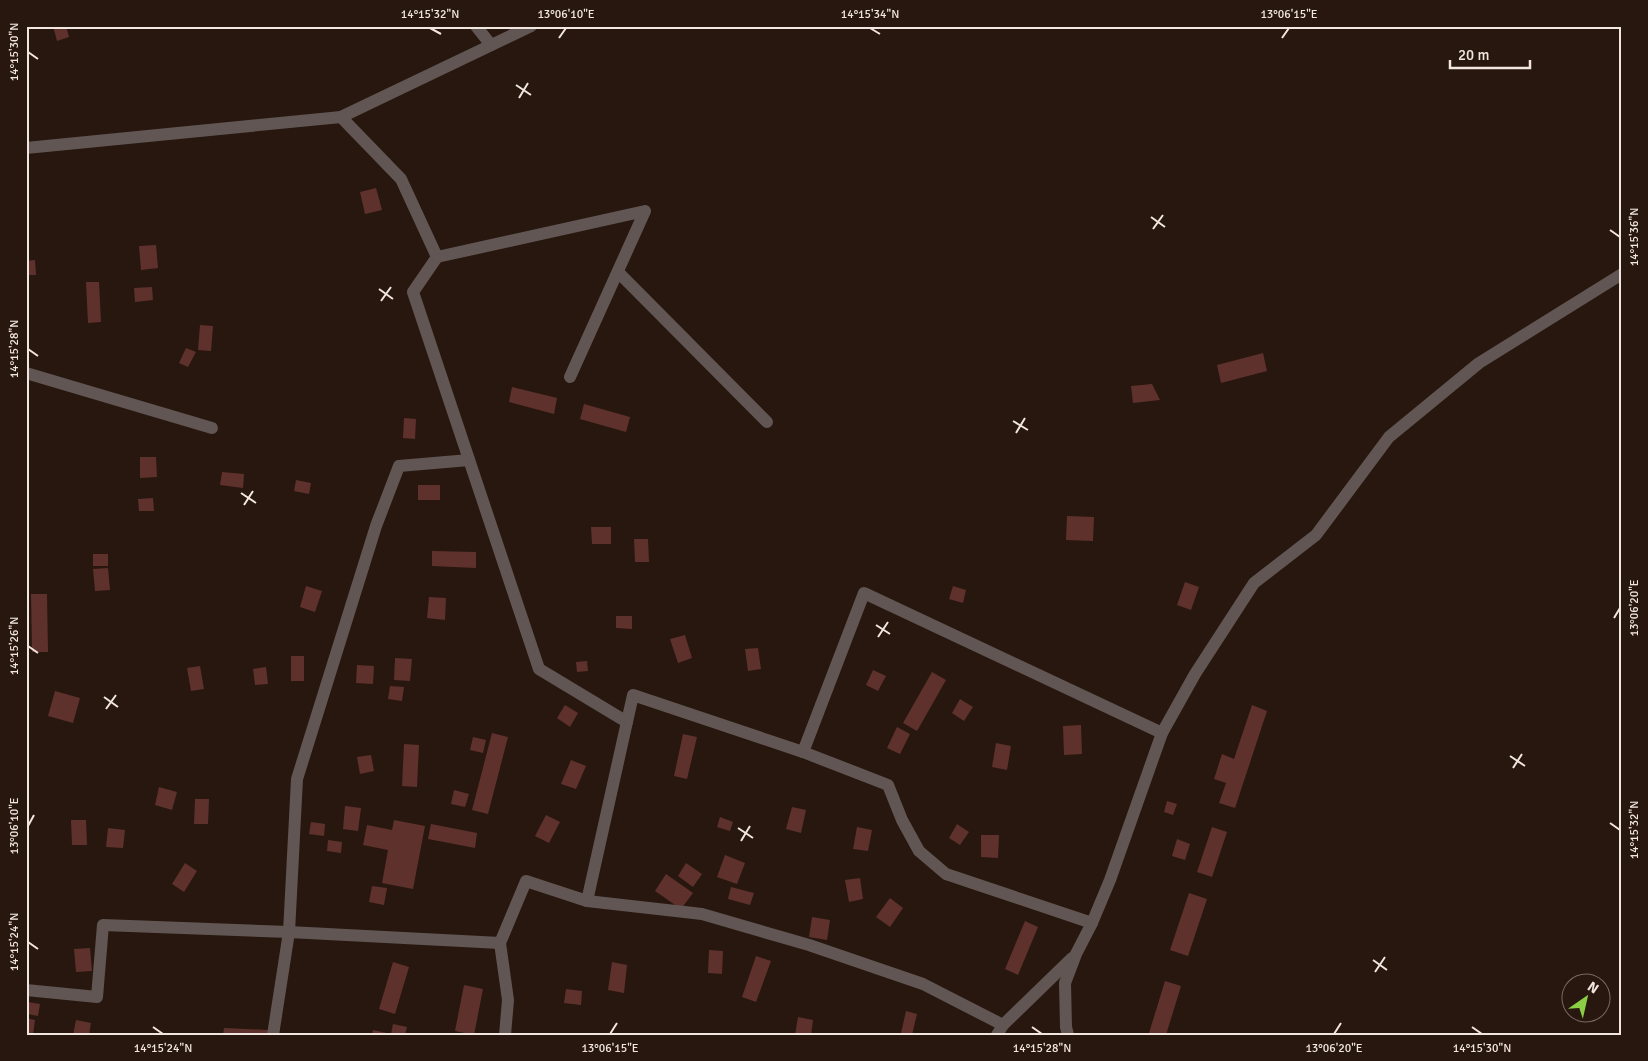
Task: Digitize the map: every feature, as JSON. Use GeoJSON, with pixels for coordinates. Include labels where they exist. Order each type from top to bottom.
{"type":"FeatureCollection","features":[{"type":"Feature","properties":{"kind":"street"},"geometry":{"type":"LineString","coordinates":[[476,26],[491,45]]}},
{"type":"Feature","properties":{"kind":"street"},"geometry":{"type":"LineString","coordinates":[[26,148],[341,117],[531,26]]}},
{"type":"Feature","properties":{"kind":"street"},"geometry":{"type":"LineString","coordinates":[[341,117],[401,179],[437,257]]}},
{"type":"Feature","properties":{"kind":"street"},"geometry":{"type":"LineString","coordinates":[[570,377],[645,211],[437,257],[413,292],[539,668],[627,722]]}},
{"type":"Feature","properties":{"kind":"street"},"geometry":{"type":"LineString","coordinates":[[618,272],[767,422]]}},
{"type":"Feature","properties":{"kind":"street"},"geometry":{"type":"LineString","coordinates":[[1068,1035],[1066,1027],[1065,983],[1076,954],[1092,923],[1110,880],[1162,733],[1195,674],[1254,583],[1316,534],[1390,437],[1479,363],[1622,274]]}},
{"type":"Feature","properties":{"kind":"street"},"geometry":{"type":"LineString","coordinates":[[26,373],[212,428]]}},
{"type":"Feature","properties":{"kind":"street"},"geometry":{"type":"LineString","coordinates":[[273,1035],[289,932],[297,779],[376,526],[399,466],[469,460]]}},
{"type":"Feature","properties":{"kind":"street"},"geometry":{"type":"LineString","coordinates":[[803,752],[864,593],[1162,733]]}},
{"type":"Feature","properties":{"kind":"street"},"geometry":{"type":"LineString","coordinates":[[587,900],[633,695],[803,752],[888,785],[902,820],[919,851],[946,874],[1092,923]]}},
{"type":"Feature","properties":{"kind":"street"},"geometry":{"type":"LineString","coordinates":[[505,1035],[508,1000],[500,943],[526,881],[587,900],[702,914],[809,945],[923,984],[1000,1030],[1076,954]]}},
{"type":"Feature","properties":{"kind":"street"},"geometry":{"type":"LineString","coordinates":[[26,990],[97,997],[103,925],[500,943]]}},
{"type":"Feature","properties":{"kind":"building"},"geometry":{"type":"Polygon","coordinates":[[[53,26],[66,26],[69,37],[57,41],[53,26]]]}},
{"type":"Feature","properties":{"kind":"building"},"geometry":{"type":"Polygon","coordinates":[[[376,188],[382,210],[365,214],[360,192],[376,188]]]}},
{"type":"Feature","properties":{"kind":"building"},"geometry":{"type":"Polygon","coordinates":[[[156,245],[158,268],[141,270],[139,246],[156,245]]]}},
{"type":"Feature","properties":{"kind":"building"},"geometry":{"type":"Polygon","coordinates":[[[35,260],[36,275],[26,275],[26,261],[35,260]]]}},
{"type":"Feature","properties":{"kind":"building"},"geometry":{"type":"Polygon","coordinates":[[[86,282],[99,282],[101,322],[88,323],[86,282]]]}},
{"type":"Feature","properties":{"kind":"building"},"geometry":{"type":"Polygon","coordinates":[[[152,287],[153,300],[135,302],[134,288],[152,287]]]}},
{"type":"Feature","properties":{"kind":"building"},"geometry":{"type":"Polygon","coordinates":[[[200,325],[213,326],[211,351],[198,350],[200,325]]]}},
{"type":"Feature","properties":{"kind":"building"},"geometry":{"type":"Polygon","coordinates":[[[186,348],[196,352],[188,367],[179,363],[186,348]]]}},
{"type":"Feature","properties":{"kind":"building"},"geometry":{"type":"Polygon","coordinates":[[[1263,353],[1267,371],[1221,383],[1217,365],[1263,353]]]}},
{"type":"Feature","properties":{"kind":"building"},"geometry":{"type":"Polygon","coordinates":[[[1152,384],[1160,400],[1133,403],[1131,386],[1152,384]]]}},
{"type":"Feature","properties":{"kind":"building"},"geometry":{"type":"Polygon","coordinates":[[[512,387],[557,398],[554,414],[509,402],[512,387]]]}},
{"type":"Feature","properties":{"kind":"building"},"geometry":{"type":"Polygon","coordinates":[[[584,404],[630,417],[626,432],[580,419],[584,404]]]}},
{"type":"Feature","properties":{"kind":"building"},"geometry":{"type":"Polygon","coordinates":[[[404,418],[416,419],[415,439],[403,438],[404,418]]]}},
{"type":"Feature","properties":{"kind":"building"},"geometry":{"type":"Polygon","coordinates":[[[140,457],[156,457],[157,477],[140,478],[140,457]]]}},
{"type":"Feature","properties":{"kind":"building"},"geometry":{"type":"Polygon","coordinates":[[[222,472],[244,474],[243,488],[220,485],[222,472]]]}},
{"type":"Feature","properties":{"kind":"building"},"geometry":{"type":"Polygon","coordinates":[[[296,480],[311,483],[309,494],[294,491],[296,480]]]}},
{"type":"Feature","properties":{"kind":"building"},"geometry":{"type":"Polygon","coordinates":[[[418,485],[440,485],[440,500],[418,500],[418,485]]]}},
{"type":"Feature","properties":{"kind":"building"},"geometry":{"type":"Polygon","coordinates":[[[153,498],[154,511],[139,511],[138,499],[153,498]]]}},
{"type":"Feature","properties":{"kind":"building"},"geometry":{"type":"Polygon","coordinates":[[[1067,516],[1094,517],[1093,541],[1066,540],[1067,516]]]}},
{"type":"Feature","properties":{"kind":"building"},"geometry":{"type":"Polygon","coordinates":[[[591,527],[611,527],[611,544],[592,544],[591,527]]]}},
{"type":"Feature","properties":{"kind":"building"},"geometry":{"type":"Polygon","coordinates":[[[634,539],[648,539],[649,562],[635,562],[634,539]]]}},
{"type":"Feature","properties":{"kind":"building"},"geometry":{"type":"Polygon","coordinates":[[[432,551],[476,552],[476,568],[432,566],[432,551]]]}},
{"type":"Feature","properties":{"kind":"building"},"geometry":{"type":"Polygon","coordinates":[[[93,554],[108,554],[108,566],[93,566],[93,554]]]}},
{"type":"Feature","properties":{"kind":"building"},"geometry":{"type":"Polygon","coordinates":[[[108,568],[110,590],[95,591],[93,569],[108,568]]]}},
{"type":"Feature","properties":{"kind":"building"},"geometry":{"type":"Polygon","coordinates":[[[1185,582],[1199,587],[1191,610],[1177,605],[1185,582]]]}},
{"type":"Feature","properties":{"kind":"building"},"geometry":{"type":"Polygon","coordinates":[[[306,586],[322,591],[315,612],[300,607],[306,586]]]}},
{"type":"Feature","properties":{"kind":"building"},"geometry":{"type":"Polygon","coordinates":[[[953,586],[966,590],[963,603],[949,599],[953,586]]]}},
{"type":"Feature","properties":{"kind":"building"},"geometry":{"type":"Polygon","coordinates":[[[31,594],[47,594],[48,652],[32,652],[31,594]]]}},
{"type":"Feature","properties":{"kind":"building"},"geometry":{"type":"Polygon","coordinates":[[[429,597],[446,598],[445,620],[427,618],[429,597]]]}},
{"type":"Feature","properties":{"kind":"building"},"geometry":{"type":"Polygon","coordinates":[[[616,616],[632,616],[632,629],[616,628],[616,616]]]}},
{"type":"Feature","properties":{"kind":"building"},"geometry":{"type":"Polygon","coordinates":[[[685,635],[692,658],[678,663],[670,639],[685,635]]]}},
{"type":"Feature","properties":{"kind":"building"},"geometry":{"type":"Polygon","coordinates":[[[758,648],[761,669],[748,671],[745,649],[758,648]]]}},
{"type":"Feature","properties":{"kind":"building"},"geometry":{"type":"Polygon","coordinates":[[[291,656],[304,656],[304,681],[291,681],[291,656]]]}},
{"type":"Feature","properties":{"kind":"building"},"geometry":{"type":"Polygon","coordinates":[[[395,658],[412,659],[410,681],[394,680],[395,658]]]}},
{"type":"Feature","properties":{"kind":"building"},"geometry":{"type":"Polygon","coordinates":[[[587,661],[588,671],[577,672],[576,662],[587,661]]]}},
{"type":"Feature","properties":{"kind":"building"},"geometry":{"type":"Polygon","coordinates":[[[357,665],[374,666],[373,684],[356,683],[357,665]]]}},
{"type":"Feature","properties":{"kind":"building"},"geometry":{"type":"Polygon","coordinates":[[[200,666],[204,689],[191,691],[187,668],[200,666]]]}},
{"type":"Feature","properties":{"kind":"building"},"geometry":{"type":"Polygon","coordinates":[[[266,667],[268,684],[255,685],[253,669],[266,667]]]}},
{"type":"Feature","properties":{"kind":"building"},"geometry":{"type":"Polygon","coordinates":[[[873,670],[886,676],[878,691],[866,685],[873,670]]]}},
{"type":"Feature","properties":{"kind":"building"},"geometry":{"type":"Polygon","coordinates":[[[932,672],[946,680],[917,731],[903,723],[932,672]]]}},
{"type":"Feature","properties":{"kind":"building"},"geometry":{"type":"Polygon","coordinates":[[[390,686],[404,687],[402,701],[388,699],[390,686]]]}},
{"type":"Feature","properties":{"kind":"building"},"geometry":{"type":"Polygon","coordinates":[[[55,691],[80,698],[73,723],[48,716],[55,691]]]}},
{"type":"Feature","properties":{"kind":"building"},"geometry":{"type":"Polygon","coordinates":[[[960,699],[973,707],[964,721],[952,713],[960,699]]]}},
{"type":"Feature","properties":{"kind":"building"},"geometry":{"type":"Polygon","coordinates":[[[565,705],[578,713],[570,727],[557,718],[565,705]]]}},
{"type":"Feature","properties":{"kind":"building"},"geometry":{"type":"Polygon","coordinates":[[[1252,705],[1267,711],[1235,808],[1219,803],[1226,783],[1214,779],[1222,754],[1234,759],[1252,705]]]}},
{"type":"Feature","properties":{"kind":"building"},"geometry":{"type":"Polygon","coordinates":[[[1081,725],[1082,754],[1064,755],[1063,726],[1081,725]]]}},
{"type":"Feature","properties":{"kind":"building"},"geometry":{"type":"Polygon","coordinates":[[[897,727],[910,734],[900,754],[887,748],[897,727]]]}},
{"type":"Feature","properties":{"kind":"building"},"geometry":{"type":"Polygon","coordinates":[[[492,733],[508,737],[488,814],[472,810],[492,733]]]}},
{"type":"Feature","properties":{"kind":"building"},"geometry":{"type":"Polygon","coordinates":[[[683,734],[697,737],[687,779],[674,776],[683,734]]]}},
{"type":"Feature","properties":{"kind":"building"},"geometry":{"type":"Polygon","coordinates":[[[473,737],[486,740],[483,753],[470,750],[473,737]]]}},
{"type":"Feature","properties":{"kind":"building"},"geometry":{"type":"Polygon","coordinates":[[[996,743],[1011,746],[1007,770],[992,767],[996,743]]]}},
{"type":"Feature","properties":{"kind":"building"},"geometry":{"type":"Polygon","coordinates":[[[404,744],[419,745],[417,787],[402,786],[404,744]]]}},
{"type":"Feature","properties":{"kind":"building"},"geometry":{"type":"Polygon","coordinates":[[[371,755],[374,771],[360,774],[357,757],[371,755]]]}},
{"type":"Feature","properties":{"kind":"building"},"geometry":{"type":"Polygon","coordinates":[[[571,760],[586,766],[576,789],[561,784],[571,760]]]}},
{"type":"Feature","properties":{"kind":"building"},"geometry":{"type":"Polygon","coordinates":[[[159,787],[177,792],[172,810],[155,805],[159,787]]]}},
{"type":"Feature","properties":{"kind":"building"},"geometry":{"type":"Polygon","coordinates":[[[454,790],[469,794],[465,807],[451,804],[454,790]]]}},
{"type":"Feature","properties":{"kind":"building"},"geometry":{"type":"Polygon","coordinates":[[[195,799],[209,799],[208,824],[194,824],[195,799]]]}},
{"type":"Feature","properties":{"kind":"building"},"geometry":{"type":"Polygon","coordinates":[[[1167,801],[1177,804],[1173,815],[1164,812],[1167,801]]]}},
{"type":"Feature","properties":{"kind":"building"},"geometry":{"type":"Polygon","coordinates":[[[345,806],[361,808],[358,831],[343,829],[345,806]]]}},
{"type":"Feature","properties":{"kind":"building"},"geometry":{"type":"Polygon","coordinates":[[[792,807],[806,810],[801,833],[786,829],[792,807]]]}},
{"type":"Feature","properties":{"kind":"building"},"geometry":{"type":"Polygon","coordinates":[[[546,815],[560,822],[549,843],[535,836],[546,815]]]}},
{"type":"Feature","properties":{"kind":"building"},"geometry":{"type":"Polygon","coordinates":[[[720,817],[733,822],[730,831],[717,827],[720,817]]]}},
{"type":"Feature","properties":{"kind":"building"},"geometry":{"type":"Polygon","coordinates":[[[71,820],[86,820],[87,845],[72,845],[71,820]]]}},
{"type":"Feature","properties":{"kind":"building"},"geometry":{"type":"Polygon","coordinates":[[[394,820],[425,826],[413,889],[382,883],[388,850],[363,845],[367,825],[392,830],[394,820]]]}},
{"type":"Feature","properties":{"kind":"building"},"geometry":{"type":"Polygon","coordinates":[[[311,822],[325,824],[324,836],[309,834],[311,822]]]}},
{"type":"Feature","properties":{"kind":"building"},"geometry":{"type":"Polygon","coordinates":[[[431,824],[477,833],[475,848],[428,839],[431,824]]]}},
{"type":"Feature","properties":{"kind":"building"},"geometry":{"type":"Polygon","coordinates":[[[957,824],[969,832],[960,845],[949,838],[957,824]]]}},
{"type":"Feature","properties":{"kind":"building"},"geometry":{"type":"Polygon","coordinates":[[[857,827],[872,830],[868,851],[853,849],[857,827]]]}},
{"type":"Feature","properties":{"kind":"building"},"geometry":{"type":"Polygon","coordinates":[[[1212,827],[1227,832],[1212,877],[1197,872],[1212,827]]]}},
{"type":"Feature","properties":{"kind":"building"},"geometry":{"type":"Polygon","coordinates":[[[108,828],[125,830],[123,848],[106,847],[108,828]]]}},
{"type":"Feature","properties":{"kind":"building"},"geometry":{"type":"Polygon","coordinates":[[[981,835],[999,835],[998,858],[981,857],[981,835]]]}},
{"type":"Feature","properties":{"kind":"building"},"geometry":{"type":"Polygon","coordinates":[[[1177,839],[1190,844],[1185,860],[1172,856],[1177,839]]]}},
{"type":"Feature","properties":{"kind":"building"},"geometry":{"type":"Polygon","coordinates":[[[328,840],[342,842],[341,853],[327,851],[328,840]]]}},
{"type":"Feature","properties":{"kind":"building"},"geometry":{"type":"Polygon","coordinates":[[[725,855],[745,863],[737,884],[717,877],[725,855]]]}},
{"type":"Feature","properties":{"kind":"building"},"geometry":{"type":"Polygon","coordinates":[[[185,863],[197,871],[184,892],[172,884],[185,863]]]}},
{"type":"Feature","properties":{"kind":"building"},"geometry":{"type":"Polygon","coordinates":[[[686,863],[702,874],[693,887],[678,876],[686,863]]]}},
{"type":"Feature","properties":{"kind":"building"},"geometry":{"type":"Polygon","coordinates":[[[666,874],[693,893],[681,909],[655,891],[666,874]]]}},
{"type":"Feature","properties":{"kind":"building"},"geometry":{"type":"Polygon","coordinates":[[[860,878],[863,899],[849,902],[845,880],[860,878]]]}},
{"type":"Feature","properties":{"kind":"building"},"geometry":{"type":"Polygon","coordinates":[[[372,886],[387,888],[384,905],[369,902],[372,886]]]}},
{"type":"Feature","properties":{"kind":"building"},"geometry":{"type":"Polygon","coordinates":[[[731,887],[754,893],[750,905],[728,899],[731,887]]]}},
{"type":"Feature","properties":{"kind":"building"},"geometry":{"type":"Polygon","coordinates":[[[1189,893],[1207,899],[1188,956],[1170,950],[1189,893]]]}},
{"type":"Feature","properties":{"kind":"building"},"geometry":{"type":"Polygon","coordinates":[[[890,898],[903,908],[890,927],[876,917],[890,898]]]}},
{"type":"Feature","properties":{"kind":"building"},"geometry":{"type":"Polygon","coordinates":[[[812,917],[830,920],[827,940],[809,937],[812,917]]]}},
{"type":"Feature","properties":{"kind":"building"},"geometry":{"type":"Polygon","coordinates":[[[1025,921],[1038,927],[1018,975],[1005,969],[1025,921]]]}},
{"type":"Feature","properties":{"kind":"building"},"geometry":{"type":"Polygon","coordinates":[[[90,948],[92,971],[76,972],[74,949],[90,948]]]}},
{"type":"Feature","properties":{"kind":"building"},"geometry":{"type":"Polygon","coordinates":[[[709,950],[723,951],[722,974],[708,973],[709,950]]]}},
{"type":"Feature","properties":{"kind":"building"},"geometry":{"type":"Polygon","coordinates":[[[756,956],[771,961],[756,1002],[742,997],[756,956]]]}},
{"type":"Feature","properties":{"kind":"building"},"geometry":{"type":"Polygon","coordinates":[[[393,962],[409,967],[395,1014],[379,1009],[393,962]]]}},
{"type":"Feature","properties":{"kind":"building"},"geometry":{"type":"Polygon","coordinates":[[[612,962],[627,965],[624,993],[608,990],[612,962]]]}},
{"type":"Feature","properties":{"kind":"building"},"geometry":{"type":"Polygon","coordinates":[[[1165,981],[1181,986],[1166,1035],[1154,1035],[1149,1033],[1165,981]]]}},
{"type":"Feature","properties":{"kind":"building"},"geometry":{"type":"Polygon","coordinates":[[[464,985],[483,989],[474,1035],[455,1031],[464,985]]]}},
{"type":"Feature","properties":{"kind":"building"},"geometry":{"type":"Polygon","coordinates":[[[566,989],[582,991],[581,1005],[564,1003],[566,989]]]}},
{"type":"Feature","properties":{"kind":"building"},"geometry":{"type":"Polygon","coordinates":[[[28,1002],[40,1004],[38,1016],[27,1014],[28,1002]]]}},
{"type":"Feature","properties":{"kind":"building"},"geometry":{"type":"Polygon","coordinates":[[[906,1011],[917,1014],[912,1035],[901,1033],[906,1011]]]}},
{"type":"Feature","properties":{"kind":"building"},"geometry":{"type":"Polygon","coordinates":[[[798,1017],[813,1020],[811,1035],[795,1035],[798,1017]]]}},
{"type":"Feature","properties":{"kind":"building"},"geometry":{"type":"Polygon","coordinates":[[[26,1018],[35,1020],[33,1035],[26,1035],[26,1018]]]}},
{"type":"Feature","properties":{"kind":"building"},"geometry":{"type":"Polygon","coordinates":[[[76,1020],[91,1023],[89,1035],[73,1035],[76,1020]]]}},
{"type":"Feature","properties":{"kind":"building"},"geometry":{"type":"Polygon","coordinates":[[[393,1024],[407,1027],[405,1035],[372,1035],[373,1030],[391,1034],[393,1024]]]}},
{"type":"Feature","properties":{"kind":"building"},"geometry":{"type":"Polygon","coordinates":[[[224,1028],[269,1030],[269,1035],[223,1035],[224,1028]]]}}]}
